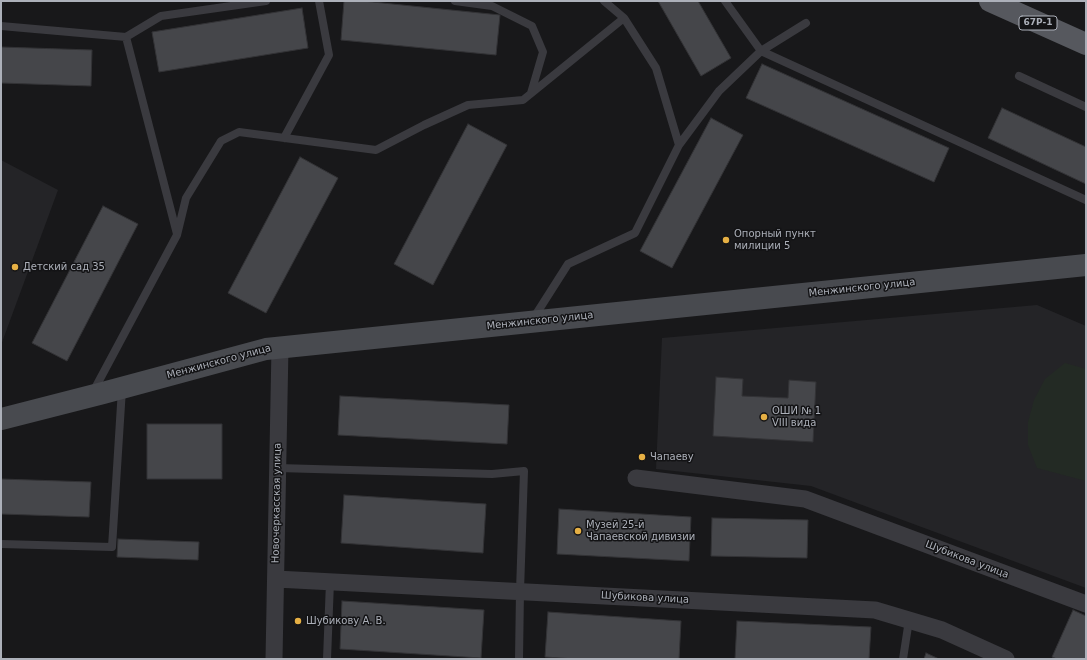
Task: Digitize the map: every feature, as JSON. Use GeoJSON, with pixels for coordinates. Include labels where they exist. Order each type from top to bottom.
{"type":"FeatureCollection","features":[{"type":"Feature","properties":{"kind":"main road","name":"67Р-1"},"geometry":{"type":"LineString","coordinates":[[990,1],[1086,44]]}},
{"type":"Feature","properties":{"kind":"street","name":"Менжинского улица"},"geometry":{"type":"LineString","coordinates":[[1,419],[266,349],[280,347],[1086,265]]}},
{"type":"Feature","properties":{"kind":"street","name":"Новочеркасская улица"},"geometry":{"type":"LineString","coordinates":[[274,659],[280,347]]}},
{"type":"Feature","properties":{"kind":"street","name":"Шубикова улица"},"geometry":{"type":"LineString","coordinates":[[636,478],[805,499],[1086,604]]}},
{"type":"Feature","properties":{"kind":"street","name":"Шубикова улица"},"geometry":{"type":"LineString","coordinates":[[276,579],[875,610],[942,630],[1006,659]]}},
{"type":"Feature","properties":{"kind":"lane"},"geometry":{"type":"LineString","coordinates":[[1,26],[126,37],[161,16],[266,1]]}},
{"type":"Feature","properties":{"kind":"lane"},"geometry":{"type":"LineString","coordinates":[[284,138],[329,55],[319,1]]}},
{"type":"Feature","properties":{"kind":"lane"},"geometry":{"type":"LineString","coordinates":[[455,1],[492,6],[532,26],[543,52],[531,94]]}},
{"type":"Feature","properties":{"kind":"lane"},"geometry":{"type":"LineString","coordinates":[[604,1],[624,18],[656,68],[679,145]]}},
{"type":"Feature","properties":{"kind":"lane"},"geometry":{"type":"LineString","coordinates":[[725,1],[761,51],[1086,200]]}},
{"type":"Feature","properties":{"kind":"lane"},"geometry":{"type":"LineString","coordinates":[[91,396],[177,235],[186,198],[221,141],[238,132],[376,150],[424,125],[468,105],[523,100],[624,18]]}},
{"type":"Feature","properties":{"kind":"lane"},"geometry":{"type":"LineString","coordinates":[[532,322],[568,264],[635,233],[679,145],[719,91],[761,51],[806,23]]}},
{"type":"Feature","properties":{"kind":"lane"},"geometry":{"type":"LineString","coordinates":[[126,37],[177,235]]}},
{"type":"Feature","properties":{"kind":"lane"},"geometry":{"type":"LineString","coordinates":[[1019,76],[1086,107]]}},
{"type":"Feature","properties":{"kind":"lane"},"geometry":{"type":"LineString","coordinates":[[1,544],[112,547],[122,388]]}},
{"type":"Feature","properties":{"kind":"lane"},"geometry":{"type":"LineString","coordinates":[[278,468],[492,474],[524,471],[519,659]]}},
{"type":"Feature","properties":{"kind":"lane"},"geometry":{"type":"LineString","coordinates":[[326,659],[330,582]]}},
{"type":"Feature","properties":{"kind":"lane"},"geometry":{"type":"LineString","coordinates":[[903,659],[909,620]]}},
{"type":"Feature","properties":{"kind":"shaded area","name":"Детский сад 35"},"geometry":{"type":"Polygon","coordinates":[[[1,160],[58,190],[1,345],[1,160]]]}},
{"type":"Feature","properties":{"kind":"shaded area"},"geometry":{"type":"Polygon","coordinates":[[[1037,305],[1086,326],[1086,588],[811,486],[656,469],[662,338],[1037,305]]]}},
{"type":"Feature","properties":{"kind":"shaded area"},"geometry":{"type":"Polygon","coordinates":[[[1065,363],[1086,369],[1086,481],[1037,468],[1028,445],[1028,422],[1034,400],[1045,379],[1065,363]]]}},
{"type":"Feature","properties":{"kind":"building"},"geometry":{"type":"Polygon","coordinates":[[[344,1],[363,1],[500,15],[496,55],[341,40],[344,1]]]}},
{"type":"Feature","properties":{"kind":"building"},"geometry":{"type":"Polygon","coordinates":[[[658,1],[698,1],[731,58],[701,76],[658,1]]]}},
{"type":"Feature","properties":{"kind":"building"},"geometry":{"type":"Polygon","coordinates":[[[302,8],[308,48],[159,72],[152,32],[302,8]]]}},
{"type":"Feature","properties":{"kind":"building"},"geometry":{"type":"Polygon","coordinates":[[[1,47],[92,50],[91,86],[1,83],[1,47]]]}},
{"type":"Feature","properties":{"kind":"building"},"geometry":{"type":"Polygon","coordinates":[[[762,64],[949,148],[934,182],[746,98],[762,64]]]}},
{"type":"Feature","properties":{"kind":"building"},"geometry":{"type":"Polygon","coordinates":[[[1002,108],[1086,147],[1086,184],[988,138],[1002,108]]]}},
{"type":"Feature","properties":{"kind":"building"},"geometry":{"type":"Polygon","coordinates":[[[711,118],[743,135],[672,268],[640,251],[711,118]]]}},
{"type":"Feature","properties":{"kind":"building"},"geometry":{"type":"Polygon","coordinates":[[[468,124],[507,145],[433,285],[394,264],[468,124]]]}},
{"type":"Feature","properties":{"kind":"building"},"geometry":{"type":"Polygon","coordinates":[[[300,157],[338,178],[266,313],[228,293],[300,157]]]}},
{"type":"Feature","properties":{"kind":"building"},"geometry":{"type":"Polygon","coordinates":[[[103,206],[138,224],[67,361],[32,343],[103,206]]]}},
{"type":"Feature","properties":{"kind":"building","name":"ОШИ № 1 VIII вида"},"geometry":{"type":"Polygon","coordinates":[[[716,377],[743,379],[742,396],[788,398],[789,380],[816,382],[813,442],[713,436],[716,377]]]}},
{"type":"Feature","properties":{"kind":"building"},"geometry":{"type":"Polygon","coordinates":[[[340,396],[509,405],[507,444],[338,435],[340,396]]]}},
{"type":"Feature","properties":{"kind":"building"},"geometry":{"type":"Polygon","coordinates":[[[147,424],[222,424],[222,479],[147,479],[147,424]]]}},
{"type":"Feature","properties":{"kind":"building"},"geometry":{"type":"Polygon","coordinates":[[[1,479],[91,482],[89,517],[1,514],[1,479]]]}},
{"type":"Feature","properties":{"kind":"building"},"geometry":{"type":"Polygon","coordinates":[[[344,495],[486,504],[483,553],[341,543],[344,495]]]}},
{"type":"Feature","properties":{"kind":"building"},"geometry":{"type":"Polygon","coordinates":[[[559,509],[691,517],[689,561],[557,554],[559,509]]]}},
{"type":"Feature","properties":{"kind":"building"},"geometry":{"type":"Polygon","coordinates":[[[712,518],[808,520],[807,558],[711,556],[712,518]]]}},
{"type":"Feature","properties":{"kind":"building"},"geometry":{"type":"Polygon","coordinates":[[[118,539],[199,542],[198,560],[117,557],[118,539]]]}},
{"type":"Feature","properties":{"kind":"building"},"geometry":{"type":"Polygon","coordinates":[[[342,601],[484,610],[481,658],[340,649],[342,601]]]}},
{"type":"Feature","properties":{"kind":"building"},"geometry":{"type":"Polygon","coordinates":[[[1073,610],[1086,616],[1086,659],[1057,659],[1052,657],[1073,610]]]}},
{"type":"Feature","properties":{"kind":"building"},"geometry":{"type":"Polygon","coordinates":[[[548,612],[681,621],[679,659],[575,659],[545,657],[548,612]]]}},
{"type":"Feature","properties":{"kind":"building"},"geometry":{"type":"Polygon","coordinates":[[[737,621],[871,627],[869,659],[735,659],[737,621]]]}},
{"type":"Feature","properties":{"kind":"building"},"geometry":{"type":"Polygon","coordinates":[[[926,653],[939,659],[924,659],[926,653]]]}},
{"type":"Feature","properties":{"kind":"place","name":"Опорный пункт милиции 5"},"geometry":{"type":"Point","coordinates":[726,240]}},
{"type":"Feature","properties":{"kind":"place","name":"Детский сад 35"},"geometry":{"type":"Point","coordinates":[15,267]}},
{"type":"Feature","properties":{"kind":"place","name":"ОШИ № 1 VIII вида"},"geometry":{"type":"Point","coordinates":[764,417]}},
{"type":"Feature","properties":{"kind":"place","name":"Чапаеву"},"geometry":{"type":"Point","coordinates":[642,457]}},
{"type":"Feature","properties":{"kind":"place","name":"Музей 25-й Чапаевской дивизии"},"geometry":{"type":"Point","coordinates":[578,531]}},
{"type":"Feature","properties":{"kind":"place","name":"Шубикову А. В."},"geometry":{"type":"Point","coordinates":[298,621]}}]}
